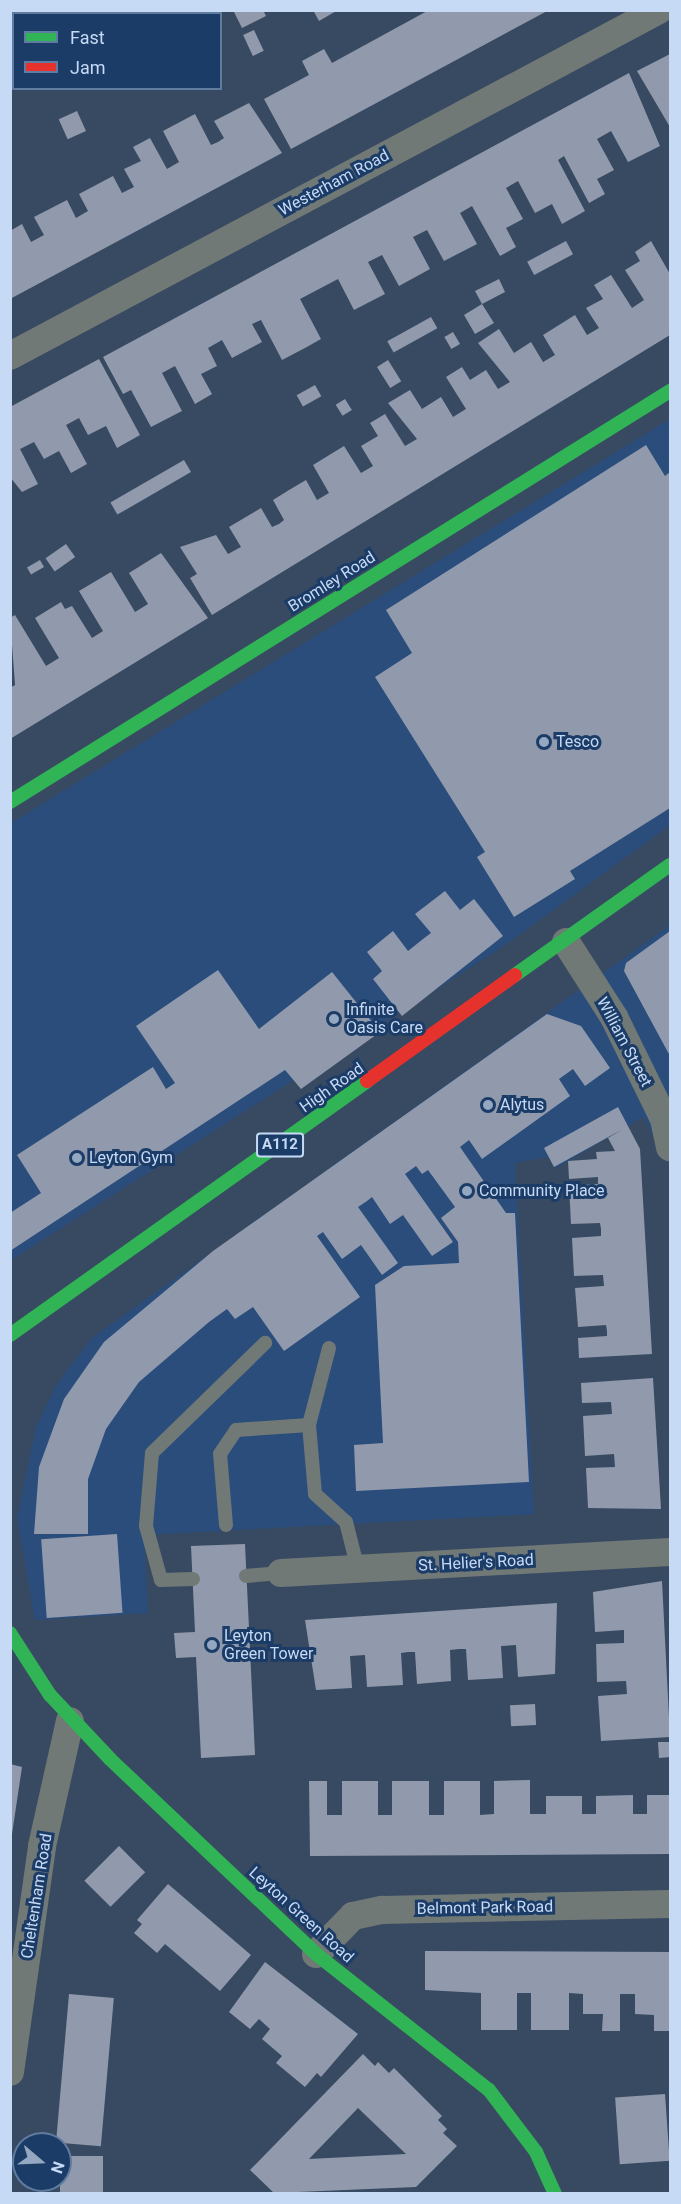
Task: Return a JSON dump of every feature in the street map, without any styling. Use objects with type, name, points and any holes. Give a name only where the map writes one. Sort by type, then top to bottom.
[{"type":"main road","name":"Bromley Road","points":[[10,802],[670,391]]},
{"type":"main road","name":"High Road","points":[[10,1335],[566,942],[670,865]]},
{"type":"main road","name":"Leyton Green Road","points":[[10,1633],[24,1657],[70,1720],[316,1954],[489,2090],[536,2152],[555,2193]]},
{"type":"main road","points":[[10,1662],[24,1657]]},
{"type":"street","name":"Westerham Road","points":[[10,356],[659,10]]},
{"type":"street","name":"William Street","points":[[566,942],[614,1017],[664,1119],[670,1147]]},
{"type":"street","name":"St. Helier's Road","points":[[281,1574],[670,1552]]},
{"type":"street","name":"Cheltenham Road","points":[[10,2072],[42,1846],[70,1720]]},
{"type":"street","name":"Belmont Park Road","points":[[316,1954],[353,1916],[382,1910],[670,1904]]},
{"type":"lane","points":[[193,1579],[161,1580],[146,1526],[152,1453],[265,1343]]},
{"type":"lane","points":[[329,1348],[309,1425],[315,1494],[346,1522],[358,1569]]},
{"type":"lane","points":[[226,1525],[220,1454],[236,1430],[309,1425]]},
{"type":"lane","points":[[246,1575],[281,1574]]},
{"type":"shaded area","points":[[670,419],[670,825],[501,948],[11,1260],[11,823]]},
{"type":"shaded area","points":[[670,925],[670,1149],[663,1153],[643,1117],[556,1168],[547,1157],[515,1163],[534,1514],[144,1535],[148,1613],[35,1620],[17,1518],[36,1427],[57,1384],[92,1338]]},
{"type":"building","points":[[10,10],[67,10],[68,12],[12,12],[10,33]]},
{"type":"building","points":[[209,10],[210,12],[194,12]]},
{"type":"building","points":[[233,10],[263,10],[266,16],[242,28]]},
{"type":"building","points":[[313,10],[338,10],[319,21]]},
{"type":"building","points":[[429,10],[549,10],[291,149],[264,99],[309,75],[302,61],[324,49],[332,63]]},
{"type":"building","points":[[254,30],[264,51],[253,56],[243,35]]},
{"type":"building","points":[[670,54],[670,127],[637,71]]},
{"type":"building","points":[[629,73],[660,146],[628,162],[611,131],[597,139],[614,170],[597,179],[605,194],[589,203],[564,156],[558,160],[585,211],[562,224],[552,204],[535,213],[518,181],[506,188],[523,219],[506,228],[516,247],[500,256],[472,206],[460,213],[477,244],[444,261],[427,230],[413,237],[430,269],[399,286],[382,255],[368,262],[385,294],[354,310],[338,279],[300,299],[321,339],[305,348],[282,360],[261,320],[252,324],[262,342],[232,358],[222,340],[208,348],[217,366],[201,374],[212,394],[195,404],[175,366],[162,373],[182,411],[151,427],[131,390],[123,394],[103,357]]},
{"type":"building","points":[[249,103],[282,153],[10,299],[10,231],[22,224],[31,242],[44,235],[34,217],[67,200],[76,218],[88,211],[79,194],[113,176],[122,193],[134,187],[124,169],[141,161],[133,147],[150,138],[167,169],[179,162],[163,131],[195,114],[211,145],[224,138],[214,121]]},
{"type":"building","points":[[77,111],[86,131],[68,139],[59,119]]},
{"type":"building","points":[[566,241],[573,254],[534,275],[527,262]]},
{"type":"building","points":[[651,241],[670,274],[670,335],[212,615],[190,578],[197,574],[180,547],[216,535],[228,554],[241,547],[229,527],[261,508],[272,527],[279,524],[284,520],[273,500],[306,480],[317,500],[329,493],[313,465],[344,446],[361,473],[373,466],[361,446],[378,436],[370,423],[385,414],[405,446],[417,439],[388,403],[410,390],[422,409],[441,397],[453,417],[466,409],[446,377],[462,367],[470,380],[486,370],[498,389],[510,382],[478,343],[499,329],[514,353],[531,342],[543,362],[555,355],[543,335],[575,315],[587,335],[599,328],[586,308],[603,299],[594,285],[611,275],[632,308],[644,300],[625,270],[640,261],[635,252]]},
{"type":"building","points":[[499,279],[505,292],[482,304],[475,291]]},
{"type":"building","points":[[482,304],[494,323],[475,334],[464,315]]},
{"type":"building","points":[[431,317],[437,328],[394,353],[387,341]]},
{"type":"building","points":[[453,332],[460,344],[451,349],[444,337]]},
{"type":"building","points":[[99,359],[140,435],[117,448],[106,426],[88,435],[79,418],[66,425],[87,464],[71,473],[59,451],[44,459],[34,442],[20,449],[38,484],[22,492],[10,477],[10,407]]},
{"type":"building","points":[[388,360],[401,381],[390,388],[377,367]]},
{"type":"building","points":[[315,385],[321,396],[303,407],[297,395]]},
{"type":"building","points":[[345,399],[352,410],[343,416],[336,405]]},
{"type":"building","name":"Tesco","points":[[646,445],[665,476],[670,472],[670,808],[570,871],[575,879],[514,917],[477,857],[485,852],[375,677],[412,653],[386,610]]},
{"type":"building","points":[[184,460],[191,472],[117,515],[110,502]]},
{"type":"building","points":[[66,544],[75,557],[55,571],[46,558]]},
{"type":"building","points":[[161,553],[208,618],[10,739],[10,688],[15,685],[10,618],[15,615],[46,666],[59,658],[35,618],[61,602],[65,609],[72,606],[92,638],[103,631],[79,591],[111,572],[135,612],[148,604],[129,573]]},
{"type":"building","points":[[40,560],[44,567],[31,574],[27,568]]},
{"type":"building","points":[[445,891],[460,910],[474,899],[503,936],[402,1016],[373,979],[382,971],[367,952],[393,931],[408,951],[431,933],[415,914]]},
{"type":"building","points":[[670,931],[670,1056],[624,971],[626,963]]},
{"type":"building","points":[[218,970],[259,1029],[332,972],[380,1032],[301,1089],[285,1070],[10,1251],[10,1213],[41,1193],[17,1155],[153,1067],[166,1089],[175,1083],[136,1026]]},
{"type":"building","points":[[547,1014],[581,1026],[610,1068],[585,1086],[573,1069],[559,1079],[570,1096],[482,1159],[469,1140],[460,1147],[506,1213],[515,1213],[529,1482],[356,1491],[354,1445],[383,1443],[375,1285],[404,1266],[459,1263],[458,1242],[441,1218],[455,1207],[428,1170],[422,1174],[416,1166],[405,1174],[453,1242],[432,1256],[403,1215],[390,1224],[372,1197],[358,1207],[398,1263],[382,1275],[361,1245],[342,1259],[323,1232],[317,1236],[360,1297],[284,1351],[253,1307],[235,1319],[227,1309],[209,1322],[139,1382],[106,1429],[88,1479],[88,1534],[34,1534],[39,1467],[64,1399],[104,1342],[213,1251]]},
{"type":"building","points":[[618,1107],[640,1149],[652,1354],[579,1358],[578,1338],[607,1336],[607,1331],[606,1325],[578,1327],[575,1288],[604,1286],[603,1275],[574,1276],[572,1238],[601,1236],[601,1229],[600,1223],[571,1224],[569,1186],[598,1184],[598,1177],[569,1179],[568,1161],[597,1159],[596,1152],[615,1151],[608,1138],[623,1129],[554,1167],[544,1148]]},
{"type":"building","points":[[653,1378],[661,1509],[588,1508],[586,1468],[615,1467],[614,1454],[585,1456],[583,1416],[612,1414],[611,1402],[582,1403],[581,1383]]},
{"type":"building","points":[[117,1534],[123,1613],[47,1618],[41,1539]]},
{"type":"building","name":"Leyton Green Tower","points":[[245,1544],[255,1755],[201,1758],[196,1657],[176,1658],[174,1633],[195,1632],[191,1546]]},
{"type":"building","points":[[662,1581],[670,1737],[601,1741],[598,1696],[627,1694],[626,1681],[597,1682],[596,1644],[624,1643],[624,1630],[595,1632],[593,1592]]},
{"type":"building","points":[[557,1603],[555,1674],[518,1677],[516,1645],[501,1646],[503,1678],[468,1680],[466,1649],[459,1649],[450,1650],[451,1681],[417,1684],[415,1652],[408,1652],[401,1653],[403,1685],[367,1687],[365,1655],[350,1656],[352,1688],[316,1690],[305,1620]]},
{"type":"building","points":[[535,1704],[536,1725],[511,1726],[510,1705]]},
{"type":"building","points":[[658,1742],[670,1742],[670,1757],[659,1758]]},
{"type":"building","points":[[10,1764],[22,1767],[12,1834],[10,1834]]},
{"type":"building","points":[[530,1780],[530,1814],[546,1814],[546,1796],[582,1796],[582,1814],[596,1814],[596,1796],[633,1795],[633,1814],[647,1814],[647,1795],[670,1795],[670,1854],[310,1856],[309,1781],[327,1781],[327,1815],[342,1815],[342,1781],[378,1781],[378,1815],[392,1815],[392,1781],[429,1781],[429,1815],[444,1815],[444,1781],[480,1781],[480,1815],[494,1814],[494,1781]]},
{"type":"building","points":[[119,1846],[145,1872],[111,1907],[84,1881]]},
{"type":"building","points":[[168,1884],[251,1955],[220,1991],[165,1944],[157,1953],[134,1933],[142,1924],[137,1920]]},
{"type":"building","points":[[425,1951],[670,1952],[670,2031],[654,2031],[654,2015],[635,2014],[635,1994],[620,1994],[620,2031],[602,2031],[603,2014],[583,2014],[583,1994],[569,1993],[569,2030],[531,2030],[531,1993],[517,1993],[517,2030],[481,2030],[481,1993],[425,1990]]},
{"type":"building","points":[[265,1962],[358,2034],[321,2077],[317,2073],[305,2087],[276,2063],[282,2056],[262,2039],[270,2029],[259,2019],[250,2029],[229,2012]]},
{"type":"building","points":[[69,1994],[114,1998],[101,2146],[72,2144],[72,2132],[57,2132]]},
{"type":"building","points":[[363,2054],[375,2066],[378,2062],[389,2073],[394,2068],[442,2116],[438,2120],[447,2129],[443,2133],[457,2146],[416,2187],[274,2193],[250,2170]],"holes":[[[358,2108],[406,2154],[309,2159]]]},
{"type":"building","points":[[665,2094],[670,2161],[620,2164],[615,2097]]},
{"type":"building","points":[[72,2156],[103,2156],[103,2193],[60,2193],[72,2192]]},
{"type":"traffic: fast","points":[[10,802],[670,391]]},
{"type":"traffic: fast","points":[[515,975],[670,865]]},
{"type":"traffic: fast","points":[[10,1335],[367,1081]]},
{"type":"traffic: fast","points":[[10,1633],[50,1695],[110,1759],[316,1954],[489,2090],[536,2152],[555,2194]]},
{"type":"traffic: jam","points":[[367,1081],[515,975]]},
{"type":"place","name":"Tesco","points":[[544,742]]},
{"type":"place","name":"Infinite Oasis Care","points":[[334,1019]]},
{"type":"place","name":"Alytus","points":[[488,1105]]},
{"type":"place","name":"Leyton Gym","points":[[77,1158]]},
{"type":"place","name":"Community Place","points":[[467,1191]]},
{"type":"place","name":"Leyton Green Tower","points":[[212,1645]]}]
